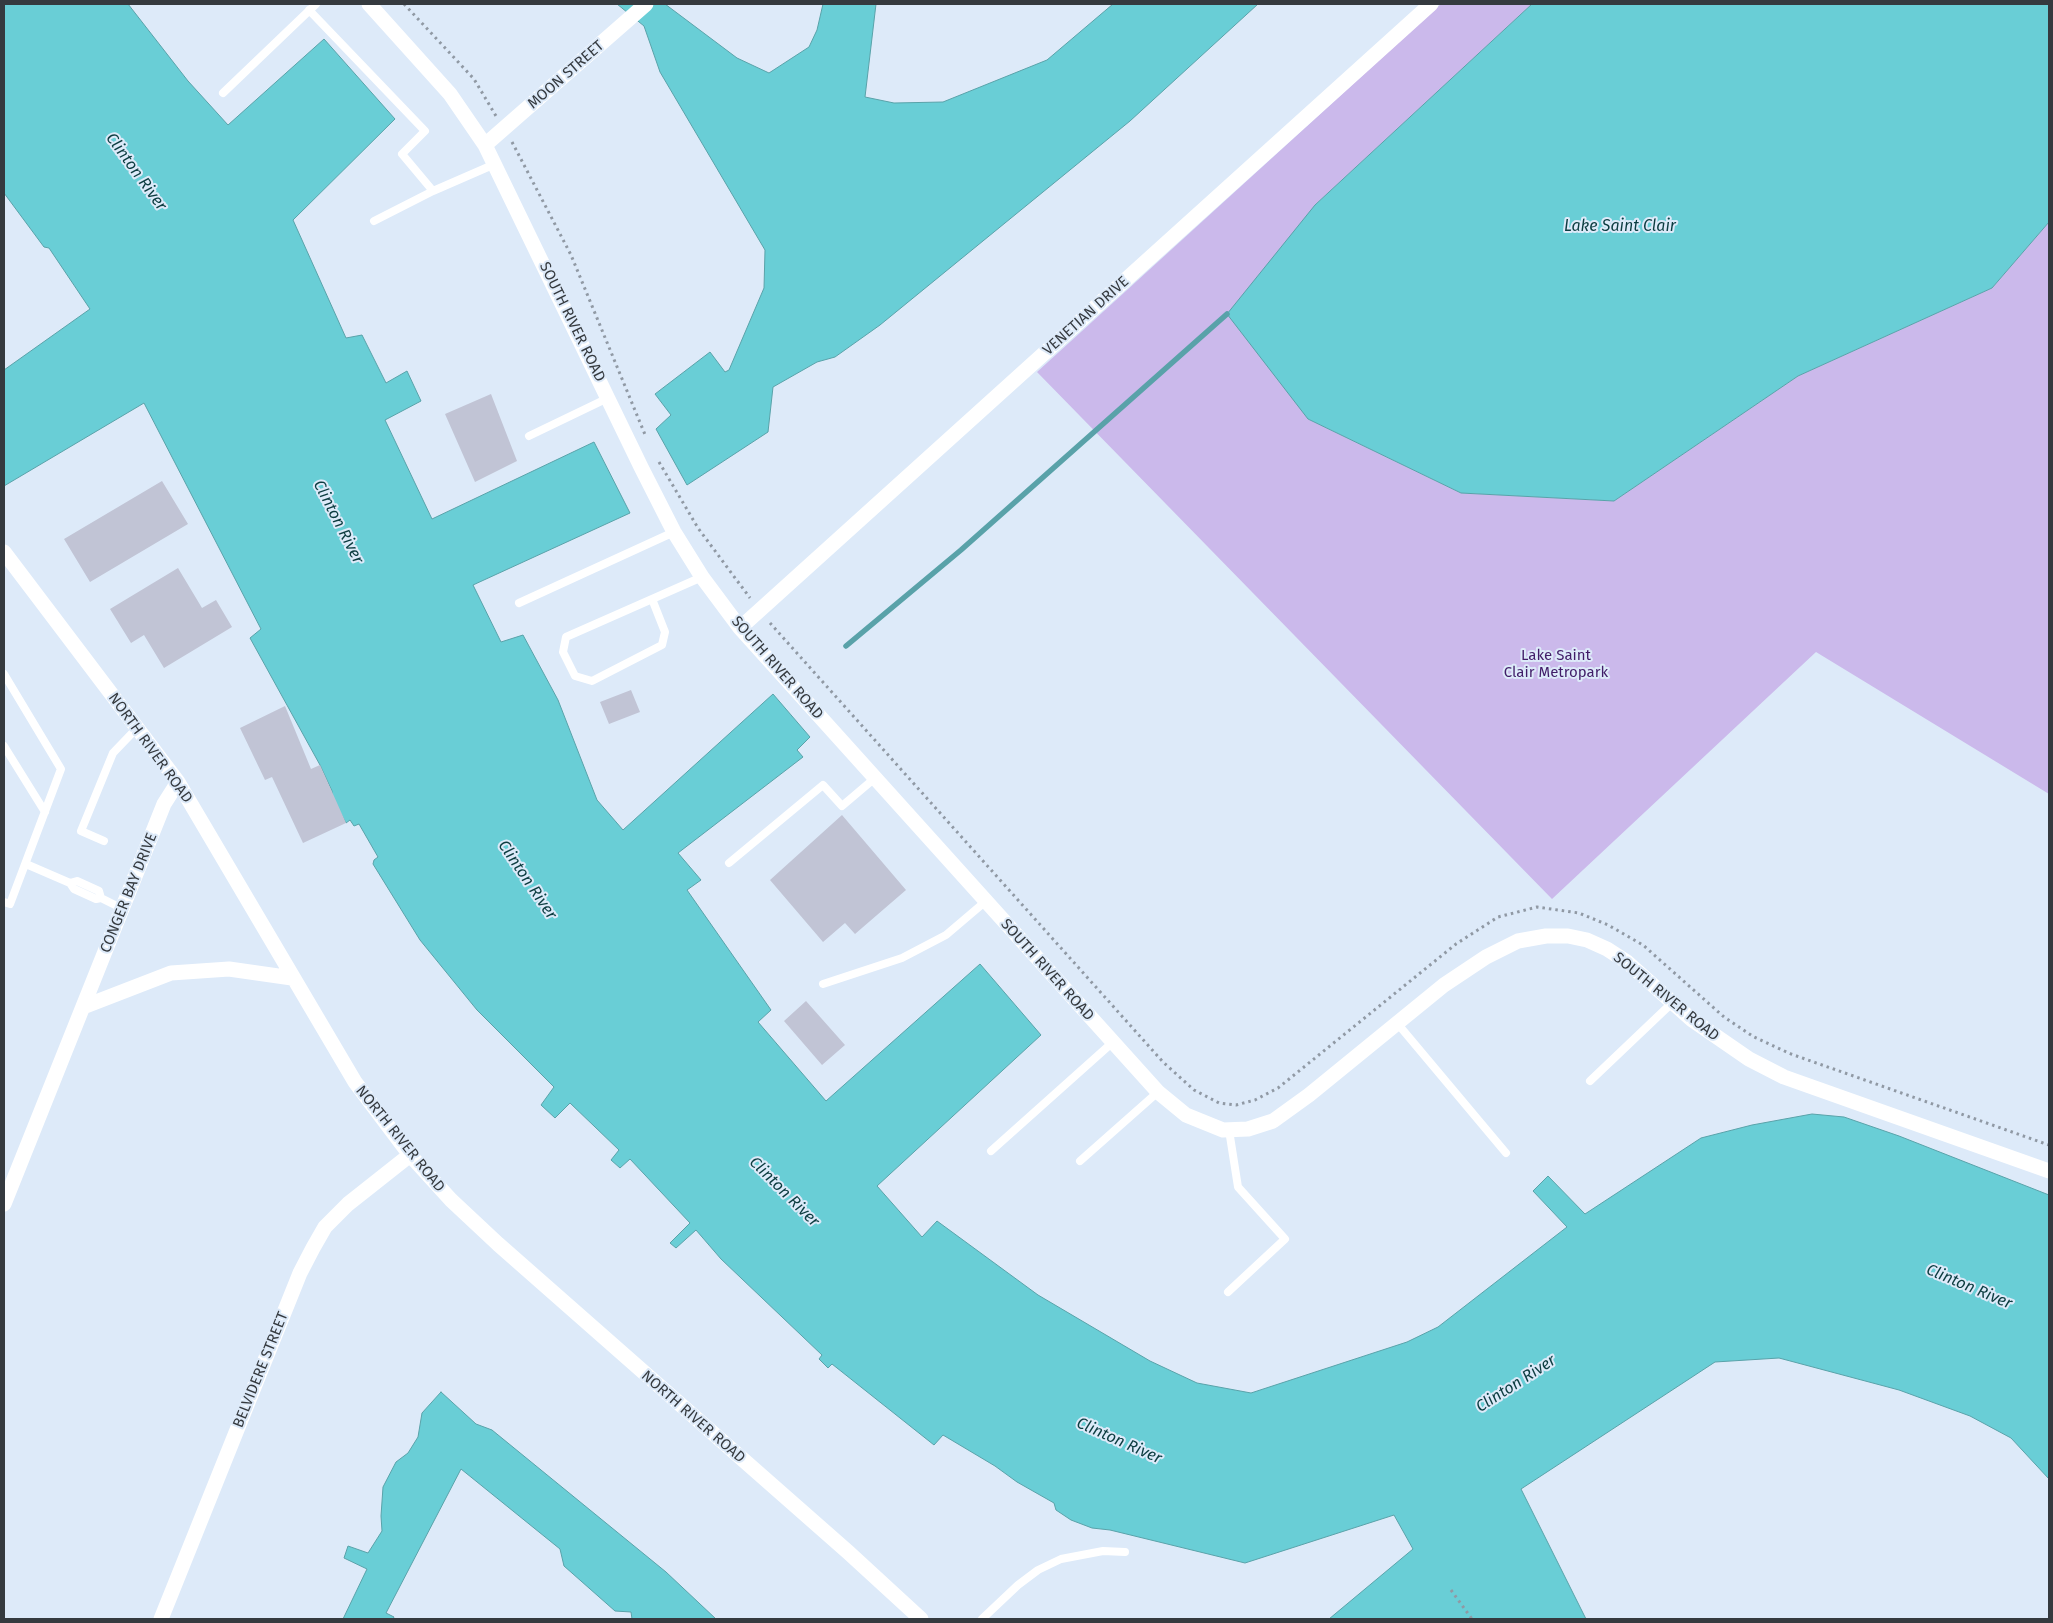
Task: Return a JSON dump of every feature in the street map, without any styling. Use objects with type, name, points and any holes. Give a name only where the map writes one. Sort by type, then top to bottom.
[{"type":"street","name":"SOUTH RIVER ROAD","points":[[369,4],[450,94],[485,145],[674,532],[702,577],[740,628],[1158,1092],[1186,1115],[1210,1126],[1229,1130],[1258,1127],[1290,1110],[1444,985],[1486,957],[1518,942],[1546,936],[1568,936],[1586,940],[1608,949],[1627,962],[1691,1020],[1749,1060],[1784,1077],[2049,1171]]},
{"type":"street","name":"MOON STREET","points":[[485,145],[646,4]]},
{"type":"street","name":"VENETIAN DRIVE","points":[[740,628],[1430,4]]},
{"type":"street","name":"NORTH RIVER ROAD","points":[[4,552],[178,782],[355,1082],[410,1155],[451,1200],[498,1244],[848,1552],[921,1619]]},
{"type":"street","name":"CONGER BAY DRIVE","points":[[4,1204],[164,804],[178,782]]},
{"type":"street","points":[[83,1007],[171,973],[229,969],[292,978]]},
{"type":"street","name":"BELVIDERE STREET","points":[[162,1619],[300,1273],[313,1248],[325,1227],[348,1204],[410,1155]]},
{"type":"lane","points":[[223,93],[316,4]]},
{"type":"lane","points":[[309,10],[425,131],[402,154],[433,191]]},
{"type":"lane","points":[[374,221],[433,191],[495,164]]},
{"type":"lane","points":[[529,436],[608,398]]},
{"type":"lane","points":[[520,603],[674,532]]},
{"type":"lane","points":[[652,599],[665,632],[662,645],[592,681],[575,676],[563,652],[566,637],[652,599],[702,577]]},
{"type":"lane","points":[[4,674],[61,769],[10,904],[4,902]]},
{"type":"lane","points":[[104,840],[82,831],[113,753],[137,728]]},
{"type":"lane","points":[[4,746],[45,812]]},
{"type":"lane","points":[[729,863],[823,785],[842,806],[875,778]]},
{"type":"lane","points":[[26,864],[70,883],[74,889],[80,892],[96,899],[101,898],[123,909]]},
{"type":"lane","points":[[823,984],[902,958],[946,935],[986,901]]},
{"type":"lane","points":[[1590,1081],[1673,1002]]},
{"type":"lane","points":[[1397,1023],[1506,1153]]},
{"type":"lane","points":[[991,1152],[1113,1042]]},
{"type":"lane","points":[[1080,1161],[1158,1092]]},
{"type":"lane","points":[[1228,1292],[1285,1239],[1238,1186],[1229,1130]]},
{"type":"lane","points":[[982,1619],[1018,1585],[1046,1566],[1083,1553],[1125,1552]]},
{"type":"path","points":[[404,4],[474,79],[504,129],[571,255],[648,442]]},
{"type":"path","points":[[657,460],[698,528],[741,588],[784,641],[1163,1062],[1194,1090],[1219,1103],[1236,1105],[1255,1100],[1278,1088],[1456,944],[1498,917],[1537,907],[1578,913],[1608,925],[1643,945],[1724,1017],[1754,1036],[1792,1054],[2049,1145]]},
{"type":"path","points":[[1451,1590],[1472,1619]]},
{"type":"green space","name":"Lake Saint Clair Metropark","points":[[1441,4],[1532,4],[1315,205],[1308,419],[1461,493],[1614,501],[1798,376],[1992,288],[2049,222],[2049,794],[1816,652],[1552,899],[1037,372]]},
{"type":"water","name":"Clinton River","points":[[4,4],[128,4],[188,81],[228,125],[324,39],[395,119],[293,220],[346,338],[362,335],[386,383],[407,371],[421,401],[385,420],[432,519],[594,442],[630,513],[473,585],[501,642],[523,635],[558,700],[597,800],[623,830],[773,694],[810,737],[797,750],[803,757],[678,853],[701,880],[687,890],[771,1010],[758,1022],[826,1101],[980,964],[1041,1035],[877,1186],[922,1237],[937,1221],[1038,1295],[1150,1361],[1197,1383],[1251,1393],[1407,1342],[1438,1327],[1567,1227],[1533,1191],[1548,1176],[1585,1214],[1701,1138],[1752,1125],[1812,1114],[1844,1117],[1899,1136],[2049,1195],[2049,1479],[2011,1438],[1970,1416],[1899,1390],[1779,1358],[1715,1362],[1521,1489],[1586,1619],[1329,1619],[1413,1549],[1394,1515],[1245,1563],[1110,1530],[1092,1528],[1071,1520],[1056,1510],[1054,1503],[943,1435],[934,1445],[832,1364],[828,1368],[819,1359],[822,1355],[721,1259],[696,1230],[676,1248],[670,1243],[690,1223],[630,1159],[620,1168],[611,1160],[619,1150],[570,1103],[555,1118],[541,1105],[554,1087],[477,1010],[420,940],[373,864],[374,860],[378,857],[359,824],[354,826],[350,820],[346,823],[332,798],[332,791],[320,765],[250,638],[261,629],[144,403],[4,486],[4,370],[90,309],[49,248],[44,247],[4,193]]},
{"type":"water","points":[[617,4],[665,4],[737,58],[769,73],[809,47],[817,30],[823,4],[876,4],[865,97],[894,103],[943,102],[1047,60],[1113,4],[1258,4],[1130,121],[880,325],[835,357],[817,362],[773,387],[768,432],[687,485],[656,429],[671,415],[655,394],[710,352],[725,372],[729,370],[764,288],[765,250],[660,72],[644,26]]},
{"type":"water","name":"Lake Saint Clair","points":[[1532,4],[2049,4],[2049,222],[1992,288],[1798,376],[1614,501],[1461,493],[1308,419],[1227,314],[1315,205]]},
{"type":"water","points":[[441,1392],[476,1424],[492,1430],[666,1572],[716,1619],[632,1619],[631,1612],[615,1611],[564,1566],[560,1549],[461,1469],[386,1613],[394,1617],[393,1619],[343,1619],[367,1569],[344,1558],[348,1546],[368,1553],[382,1531],[383,1487],[396,1462],[408,1453],[418,1437],[422,1413]]},
{"type":"building","points":[[491,394],[517,461],[475,482],[445,414]]},
{"type":"building","points":[[162,481],[188,524],[90,582],[64,539]]},
{"type":"building","points":[[178,568],[202,608],[216,600],[232,627],[164,668],[144,635],[131,643],[110,609]]},
{"type":"building","points":[[631,690],[640,712],[609,724],[600,702]]},
{"type":"building","points":[[285,706],[311,769],[320,765],[346,823],[303,843],[272,777],[265,780],[240,728]]},
{"type":"building","points":[[842,815],[906,890],[855,934],[845,923],[823,942],[770,880]]},
{"type":"building","points":[[806,1001],[845,1045],[822,1065],[784,1021]]},
{"type":"waterway","points":[[846,646],[961,550],[1227,314]]}]
